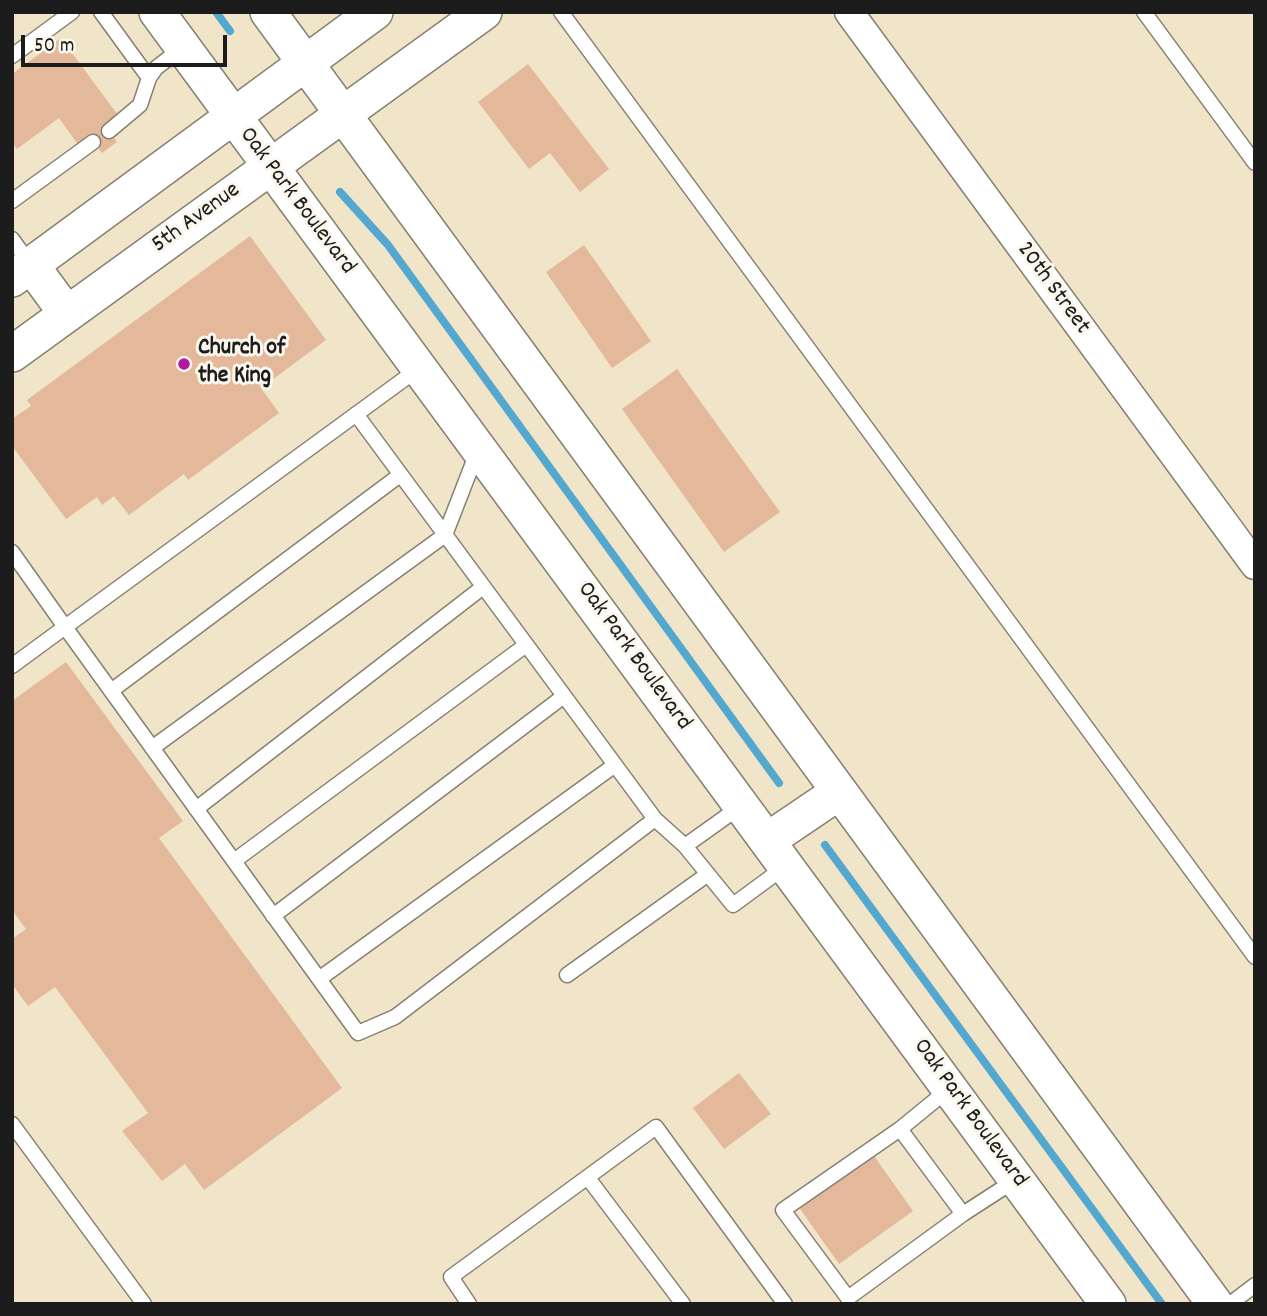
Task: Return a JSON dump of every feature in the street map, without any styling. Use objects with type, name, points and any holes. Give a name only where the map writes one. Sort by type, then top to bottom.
[{"type":"street","name":"Oak Park Boulevard","points":[[157,12],[1108,1304]]},
{"type":"street","points":[[268,12],[1215,1304]]},
{"type":"street","name":"5th Avenue","points":[[12,354],[484,12]]},
{"type":"street","name":"20th Street","points":[[849,12],[1255,565]]},
{"type":"street","points":[[67,314],[19,261],[232,116],[305,62],[358,17]]},
{"type":"street","points":[[778,853],[839,792]]},
{"type":"lane","points":[[12,56],[72,12]]},
{"type":"lane","points":[[101,12],[149,78]]},
{"type":"lane","points":[[561,12],[1255,957]]},
{"type":"lane","points":[[1144,12],[1255,163]]},
{"type":"lane","points":[[109,131],[140,105],[149,78],[156,68],[183,48]]},
{"type":"lane","points":[[12,201],[93,142]]},
{"type":"lane","points":[[12,666],[419,368]]},
{"type":"lane","points":[[356,414],[655,819],[685,846],[733,905],[778,853]]},
{"type":"lane","points":[[152,748],[445,535],[478,448]]},
{"type":"lane","points":[[111,691],[400,475]]},
{"type":"lane","points":[[12,552],[358,1034],[395,1017],[655,819]]},
{"type":"lane","points":[[196,808],[483,587]]},
{"type":"lane","points":[[234,861],[526,645]]},
{"type":"lane","points":[[273,916],[564,696]]},
{"type":"lane","points":[[319,979],[615,765]]},
{"type":"lane","points":[[685,846],[742,805]]},
{"type":"lane","points":[[567,975],[708,874]]},
{"type":"lane","points":[[950,1088],[900,1129],[783,1210],[848,1298],[963,1214],[1017,1179]]},
{"type":"lane","points":[[12,1124],[144,1304]]},
{"type":"lane","points":[[469,1304],[451,1278],[656,1128],[785,1304]]},
{"type":"lane","points":[[900,1129],[963,1214]]},
{"type":"lane","points":[[588,1178],[683,1304]]},
{"type":"lane","points":[[1230,1304],[1255,1285]]},
{"type":"building","points":[[61,38],[120,118],[107,128],[117,142],[102,153],[90,138],[79,146],[59,118],[17,149],[12,143],[12,74]]},
{"type":"building","points":[[528,64],[609,169],[580,192],[550,153],[529,169],[478,102]]},
{"type":"building","name":"Church of the King","points":[[250,236],[326,340],[261,388],[279,413],[188,480],[184,474],[129,515],[114,496],[102,505],[97,497],[66,519],[12,446],[12,419],[31,406],[27,400]]},
{"type":"building","points":[[584,245],[651,341],[612,368],[546,272]]},
{"type":"building","points":[[677,369],[780,512],[724,552],[622,409]]},
{"type":"building","points":[[66,662],[183,821],[159,838],[342,1088],[204,1190],[185,1164],[162,1181],[122,1131],[148,1113],[55,987],[28,1006],[12,984],[12,939],[26,929],[12,910],[12,701]]},
{"type":"building","points":[[739,1073],[771,1114],[724,1149],[693,1108]]},
{"type":"building","points":[[872,1153],[913,1211],[839,1264],[798,1206]]},
{"type":"waterway","points":[[216,12],[230,31]]},
{"type":"waterway","points":[[340,192],[388,245],[779,783]]},
{"type":"waterway","points":[[825,845],[1162,1304]]},
{"type":"place","name":"Church of the King","points":[[184,364]]}]
